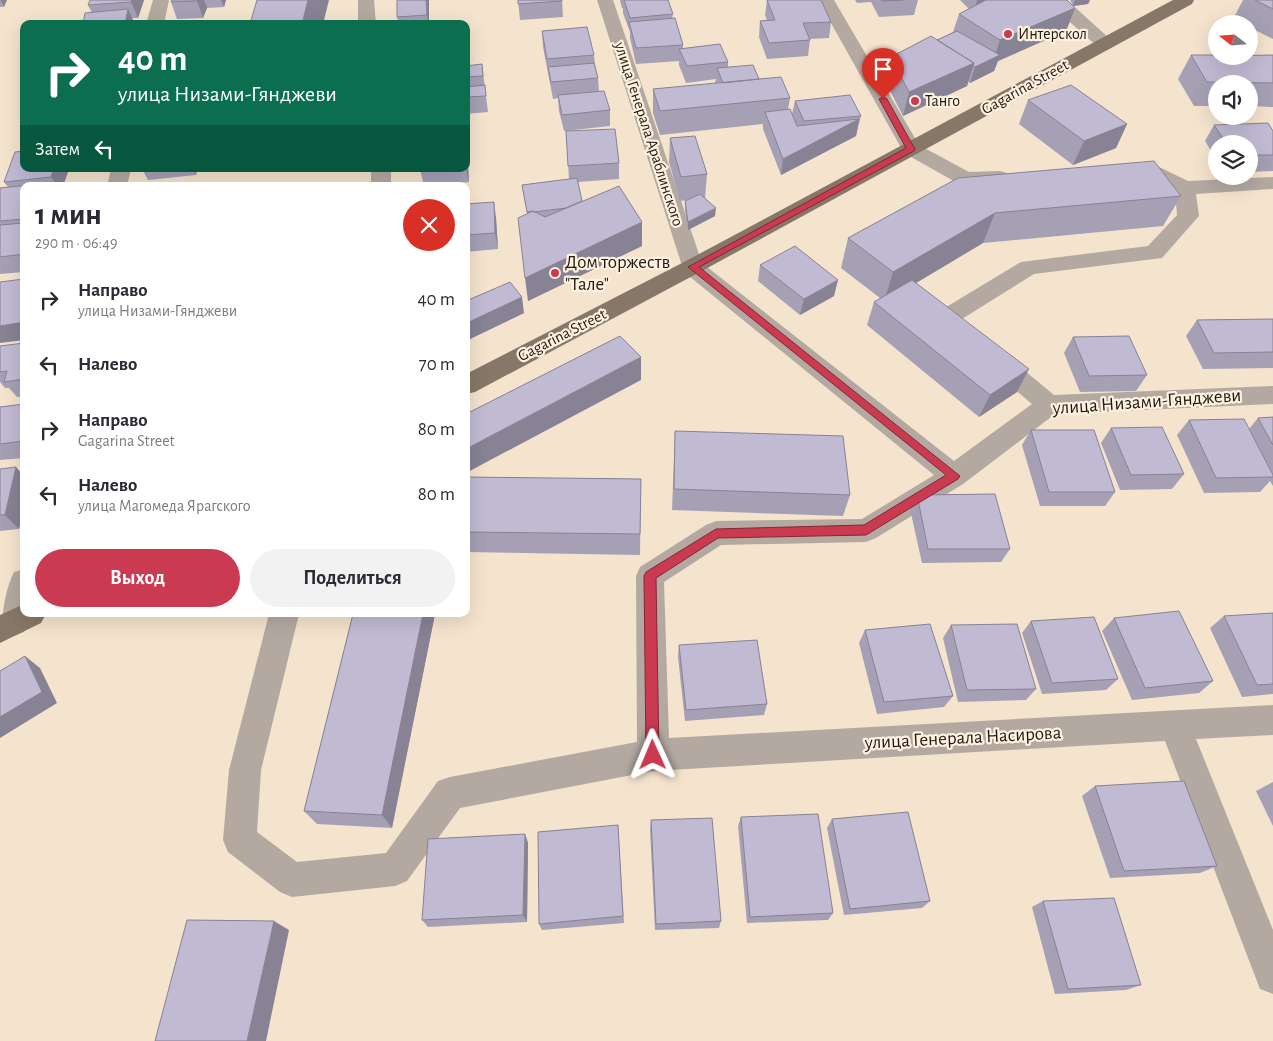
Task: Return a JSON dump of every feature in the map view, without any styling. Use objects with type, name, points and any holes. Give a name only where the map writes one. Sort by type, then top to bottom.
[{"type":"main road","name":"Gagarina Street","points":[[470,383],[692,267],[1186,0]]},
{"type":"street","points":[[156,20],[161,0]]},
{"type":"street","points":[[366,0],[367,20]]},
{"type":"street","name":"улица Генерала Араблинского","points":[[605,0],[692,267]]},
{"type":"street","points":[[826,0],[911,149],[966,179],[1024,176]]},
{"type":"street","points":[[1058,0],[1104,43]]},
{"type":"street","points":[[1110,171],[1148,169],[1185,188],[1273,183]]},
{"type":"street","points":[[1049,405],[946,318],[1029,267],[1154,253],[1188,216],[1185,188]]},
{"type":"street","points":[[692,267],[954,476]]},
{"type":"street","name":"улица Низами-Гянджеви","points":[[653,755],[650,576],[716,533],[866,530],[954,476],[1049,405],[1273,395]]},
{"type":"street","points":[[15,622],[20,599]]},
{"type":"street","name":"улица Генерала Насирова","points":[[283,617],[245,770],[240,840],[292,880],[395,869],[450,793],[653,755],[1273,720]]},
{"type":"street","points":[[1174,726],[1273,976]]},
{"type":"building","points":[[90,0],[132,0],[131,2],[88,5]]},
{"type":"building","points":[[172,0],[198,0],[171,2]]},
{"type":"building","points":[[257,0],[308,0],[303,20],[251,20]]},
{"type":"building","points":[[397,0],[426,0],[427,15],[397,17]]},
{"type":"building","points":[[518,0],[562,0],[562,1],[518,4]]},
{"type":"building","points":[[624,0],[668,0],[673,14],[630,18]]},
{"type":"building","points":[[767,0],[821,0],[831,22],[803,23],[810,40],[769,43],[760,21],[775,20]]},
{"type":"building","points":[[986,0],[1067,0],[1075,8],[1000,40],[959,14]]},
{"type":"building","points":[[1255,0],[1273,0],[1273,9]]},
{"type":"building","points":[[128,9],[126,20],[84,20],[85,13]]},
{"type":"building","points":[[675,18],[683,45],[636,48],[629,22]]},
{"type":"building","points":[[587,27],[594,55],[547,59],[542,31]]},
{"type":"building","points":[[957,31],[1000,55],[975,67],[973,66],[974,63],[937,40]]},
{"type":"building","points":[[931,36],[974,63],[909,92],[891,57]]},
{"type":"building","points":[[720,44],[728,62],[687,66],[679,49]]},
{"type":"building","points":[[1191,55],[1208,55],[1208,65],[1258,65],[1258,55],[1273,55],[1273,83],[1258,83],[1258,75],[1208,75],[1207,82]]},
{"type":"building","points":[[594,63],[598,78],[551,82],[548,67]]},
{"type":"building","points":[[482,64],[483,76],[470,77],[470,66]]},
{"type":"building","points":[[753,65],[759,79],[723,83],[717,68]]},
{"type":"building","points":[[781,77],[790,98],[660,111],[653,89]]},
{"type":"building","points":[[485,85],[486,96],[470,97],[470,87]]},
{"type":"building","points":[[1071,85],[1127,124],[1084,141],[1028,100]]},
{"type":"building","points":[[604,91],[610,110],[562,115],[558,95]]},
{"type":"building","points":[[850,95],[861,116],[804,121],[795,101]]},
{"type":"building","points":[[790,109],[797,126],[859,119],[783,159],[765,112]]},
{"type":"building","points":[[1258,123],[1268,123],[1273,131],[1273,155],[1258,155],[1258,135],[1221,135],[1214,125],[1258,125]]},
{"type":"building","points":[[615,129],[619,163],[568,166],[566,131]]},
{"type":"building","points":[[695,136],[707,174],[681,177],[670,138]]},
{"type":"building","points":[[20,151],[20,172],[53,172],[51,177],[4,182],[15,152]]},
{"type":"building","points":[[1154,161],[1181,196],[995,213],[893,272],[848,238],[958,178]]},
{"type":"building","points":[[577,178],[582,201],[566,208],[527,212],[522,185]]},
{"type":"building","points":[[20,186],[20,219],[0,221],[0,188]]},
{"type":"building","points":[[619,186],[642,222],[525,278],[518,218],[533,211],[545,217]]},
{"type":"building","points":[[700,194],[716,208],[688,222],[685,201]]},
{"type":"building","points":[[494,202],[495,233],[470,235],[470,204]]},
{"type":"building","points":[[20,223],[20,254],[0,257],[0,225]]},
{"type":"building","points":[[795,246],[838,280],[804,299],[760,265]]},
{"type":"building","points":[[20,280],[20,323],[0,326],[0,282]]},
{"type":"building","points":[[912,280],[1029,369],[990,395],[874,302]]},
{"type":"building","points":[[510,282],[522,297],[470,322],[470,299]]},
{"type":"building","points":[[1273,319],[1273,352],[1214,353],[1197,320]]},
{"type":"building","points":[[620,336],[641,357],[470,447],[470,412]]},
{"type":"building","points":[[1129,336],[1147,375],[1089,376],[1073,337]]},
{"type":"building","points":[[20,344],[20,380],[4,382],[7,371],[0,372],[0,346]]},
{"type":"building","points":[[20,404],[20,442],[0,444],[0,407]]},
{"type":"building","points":[[1273,417],[1273,445],[1258,418]]},
{"type":"building","points":[[1244,419],[1273,477],[1216,478],[1189,420]]},
{"type":"building","points":[[1162,427],[1184,474],[1131,475],[1111,428]]},
{"type":"building","points":[[1031,430],[1094,430],[1115,492],[1049,492]]},
{"type":"building","points":[[675,431],[843,436],[850,495],[674,489]]},
{"type":"building","points":[[16,467],[5,515],[0,515],[0,469]]},
{"type":"building","points":[[470,477],[641,479],[640,534],[470,532]]},
{"type":"building","points":[[995,494],[1010,549],[928,549],[917,495]]},
{"type":"building","points":[[1179,611],[1213,681],[1145,688],[1114,618]]},
{"type":"building","points":[[1273,613],[1273,684],[1257,685],[1224,616]]},
{"type":"building","points":[[352,617],[422,617],[382,815],[304,811]]},
{"type":"building","points":[[1094,617],[1118,679],[1052,683],[1031,621]]},
{"type":"building","points":[[930,624],[953,696],[884,702],[865,630]]},
{"type":"building","points":[[1017,624],[1036,689],[967,690],[951,625]]},
{"type":"building","points":[[757,640],[767,704],[686,710],[679,645]]},
{"type":"building","points":[[25,656],[42,692],[0,717],[0,671]]},
{"type":"building","points":[[1184,781],[1217,866],[1124,871],[1095,786]]},
{"type":"building","points":[[908,812],[930,901],[850,909],[832,819]]},
{"type":"building","points":[[818,814],[833,913],[750,917],[741,817]]},
{"type":"building","points":[[712,818],[721,921],[656,924],[651,820]]},
{"type":"building","points":[[618,825],[623,916],[539,924],[538,832]]},
{"type":"building","points":[[525,834],[523,915],[422,920],[428,839]]},
{"type":"building","points":[[1114,898],[1141,985],[1068,989],[1043,901]]},
{"type":"building","points":[[187,920],[274,921],[247,1041],[155,1041]]},
{"type":"place","name":"Интерскол","points":[[1008,34]]},
{"type":"place","name":"Танго","points":[[915,101]]},
{"type":"place","name":"Дом торжеств \"Тале\"","points":[[555,273]]},
{"type":"route","points":[[653,755],[650,576],[716,533],[866,530],[954,476],[692,267],[911,149],[883,99]]}]
